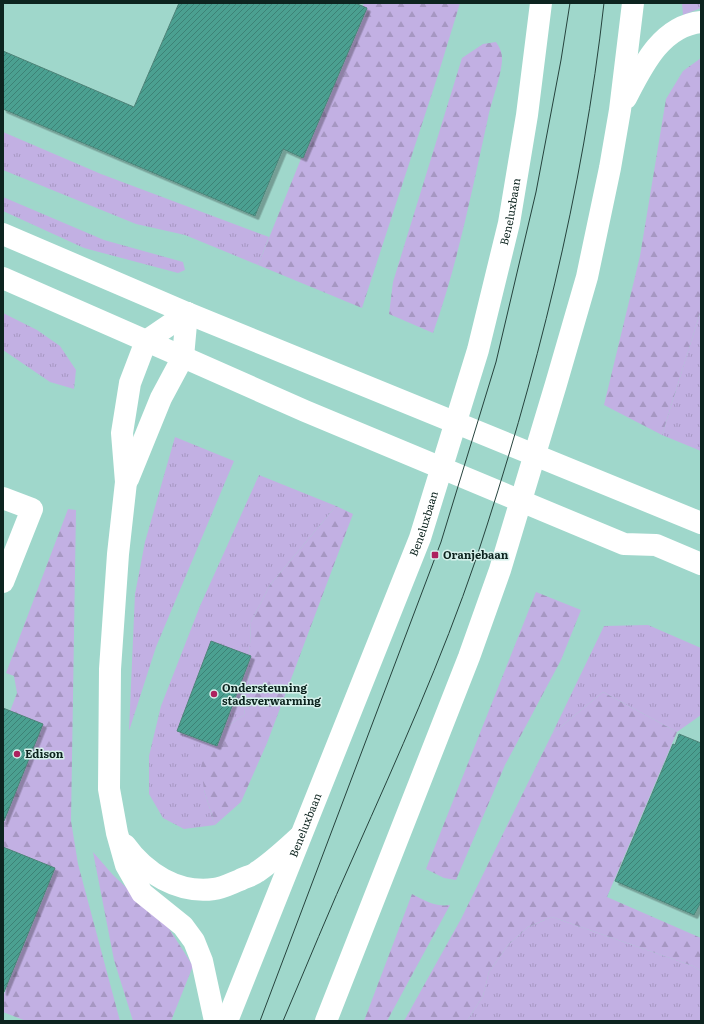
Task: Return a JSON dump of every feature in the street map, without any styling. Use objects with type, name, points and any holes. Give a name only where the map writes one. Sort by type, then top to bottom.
[{"type":"main road","name":"Beneluxbaan","points":[[227,1021],[304,832],[420,538],[478,350],[509,223],[527,115],[541,3]]},
{"type":"main road","points":[[326,1021],[469,657],[500,570],[587,277],[610,168],[620,110],[633,3]]},
{"type":"main road","points":[[620,110],[646,60],[662,41],[678,29],[701,22]]},
{"type":"main road","points":[[3,234],[188,313],[701,524]]},
{"type":"main road","points":[[3,278],[306,411],[624,544],[656,544],[701,564]]},
{"type":"main road","points":[[188,313],[146,340],[130,383],[122,433],[126,482],[118,554],[110,669],[109,789],[117,833],[126,865],[142,893],[183,926],[194,941],[202,961],[216,1021]]},
{"type":"main road","points":[[126,482],[161,398],[183,357],[188,313]]},
{"type":"main road","points":[[3,498],[32,509],[3,582]]},
{"type":"main road","points":[[117,833],[134,857],[151,873],[173,884],[196,889],[215,889],[255,873],[278,856],[304,832]]},
{"type":"green space","points":[[364,3],[460,3],[362,308],[258,265]]},
{"type":"green space","points":[[682,3],[701,3],[701,8],[683,15]]},
{"type":"green space","points":[[496,42],[502,54],[502,65],[489,111],[457,253],[433,333],[389,314],[393,282],[462,58],[483,44]]},
{"type":"green space","points":[[701,58],[701,310],[662,435],[604,405],[640,256],[666,99],[683,71]]},
{"type":"green space","points":[[3,132],[101,174],[269,237],[258,265],[185,235],[136,224],[3,170]]},
{"type":"green space","points":[[3,197],[104,240],[183,262],[185,270],[178,273],[84,248],[3,211]]},
{"type":"green space","points":[[701,310],[701,451],[662,435]]},
{"type":"green space","points":[[3,313],[37,330],[60,346],[76,370],[74,389],[50,382],[3,350]]},
{"type":"green space","points":[[175,437],[234,461],[156,647],[129,731],[135,594],[145,542]]},
{"type":"green space","points":[[259,475],[336,506],[270,585],[251,622],[248,689],[244,715],[208,739],[204,790],[215,825],[184,829],[163,818],[149,794],[149,756],[161,706],[200,606]]},
{"type":"green space","points":[[336,506],[353,514],[267,743],[241,802],[215,825],[204,790],[201,767],[208,739],[244,715],[248,689],[251,622],[270,585]]},
{"type":"green space","points":[[68,509],[76,510],[71,821],[78,864],[120,1021],[26,1021],[3,1012],[3,997],[49,870],[3,852],[7,719],[17,693],[14,676],[6,673]]},
{"type":"green space","points":[[536,592],[581,610],[561,660],[505,765],[456,880],[444,878],[426,869]]},
{"type":"green space","points":[[648,625],[701,648],[701,715],[677,732],[603,692],[552,734],[604,626]]},
{"type":"green space","points":[[603,692],[677,732],[607,897],[701,938],[701,971],[693,966],[552,917],[528,927],[508,945],[489,972],[483,996],[467,1021],[404,1021],[461,919],[552,734]]},
{"type":"green space","points":[[93,852],[113,875],[168,927],[193,966],[171,1021],[133,1021],[114,960]]},
{"type":"green space","points":[[412,894],[435,904],[450,905],[387,1021],[364,1021]]},
{"type":"green space","points":[[552,917],[693,966],[701,971],[701,1021],[467,1021],[483,996],[489,972],[508,945],[528,927]]},
{"type":"building","points":[[179,3],[355,3],[367,8],[303,158],[283,149],[255,216],[3,109],[3,51],[134,107]]},
{"type":"building","name":"Ondersteuning stadsverwarming","points":[[211,641],[251,656],[217,746],[177,731]]},
{"type":"building","name":"Edison","points":[[3,708],[43,724],[4,821],[3,821]]},
{"type":"building","points":[[679,734],[701,743],[701,902],[694,915],[615,881],[673,744],[675,745]]},
{"type":"building","points":[[3,847],[55,868],[4,992],[3,992]]},
{"type":"tram line","points":[[260,1021],[441,542],[496,362],[536,192],[561,60],[570,3]]},
{"type":"tram line","points":[[283,1021],[434,670],[463,596],[498,491],[555,284],[584,144],[604,3]]},
{"type":"place","name":"Oranjebaan","points":[[435,555]]},
{"type":"place","name":"Ondersteuning stadsverwarming","points":[[214,694]]},
{"type":"place","name":"Edison","points":[[17,754]]}]
